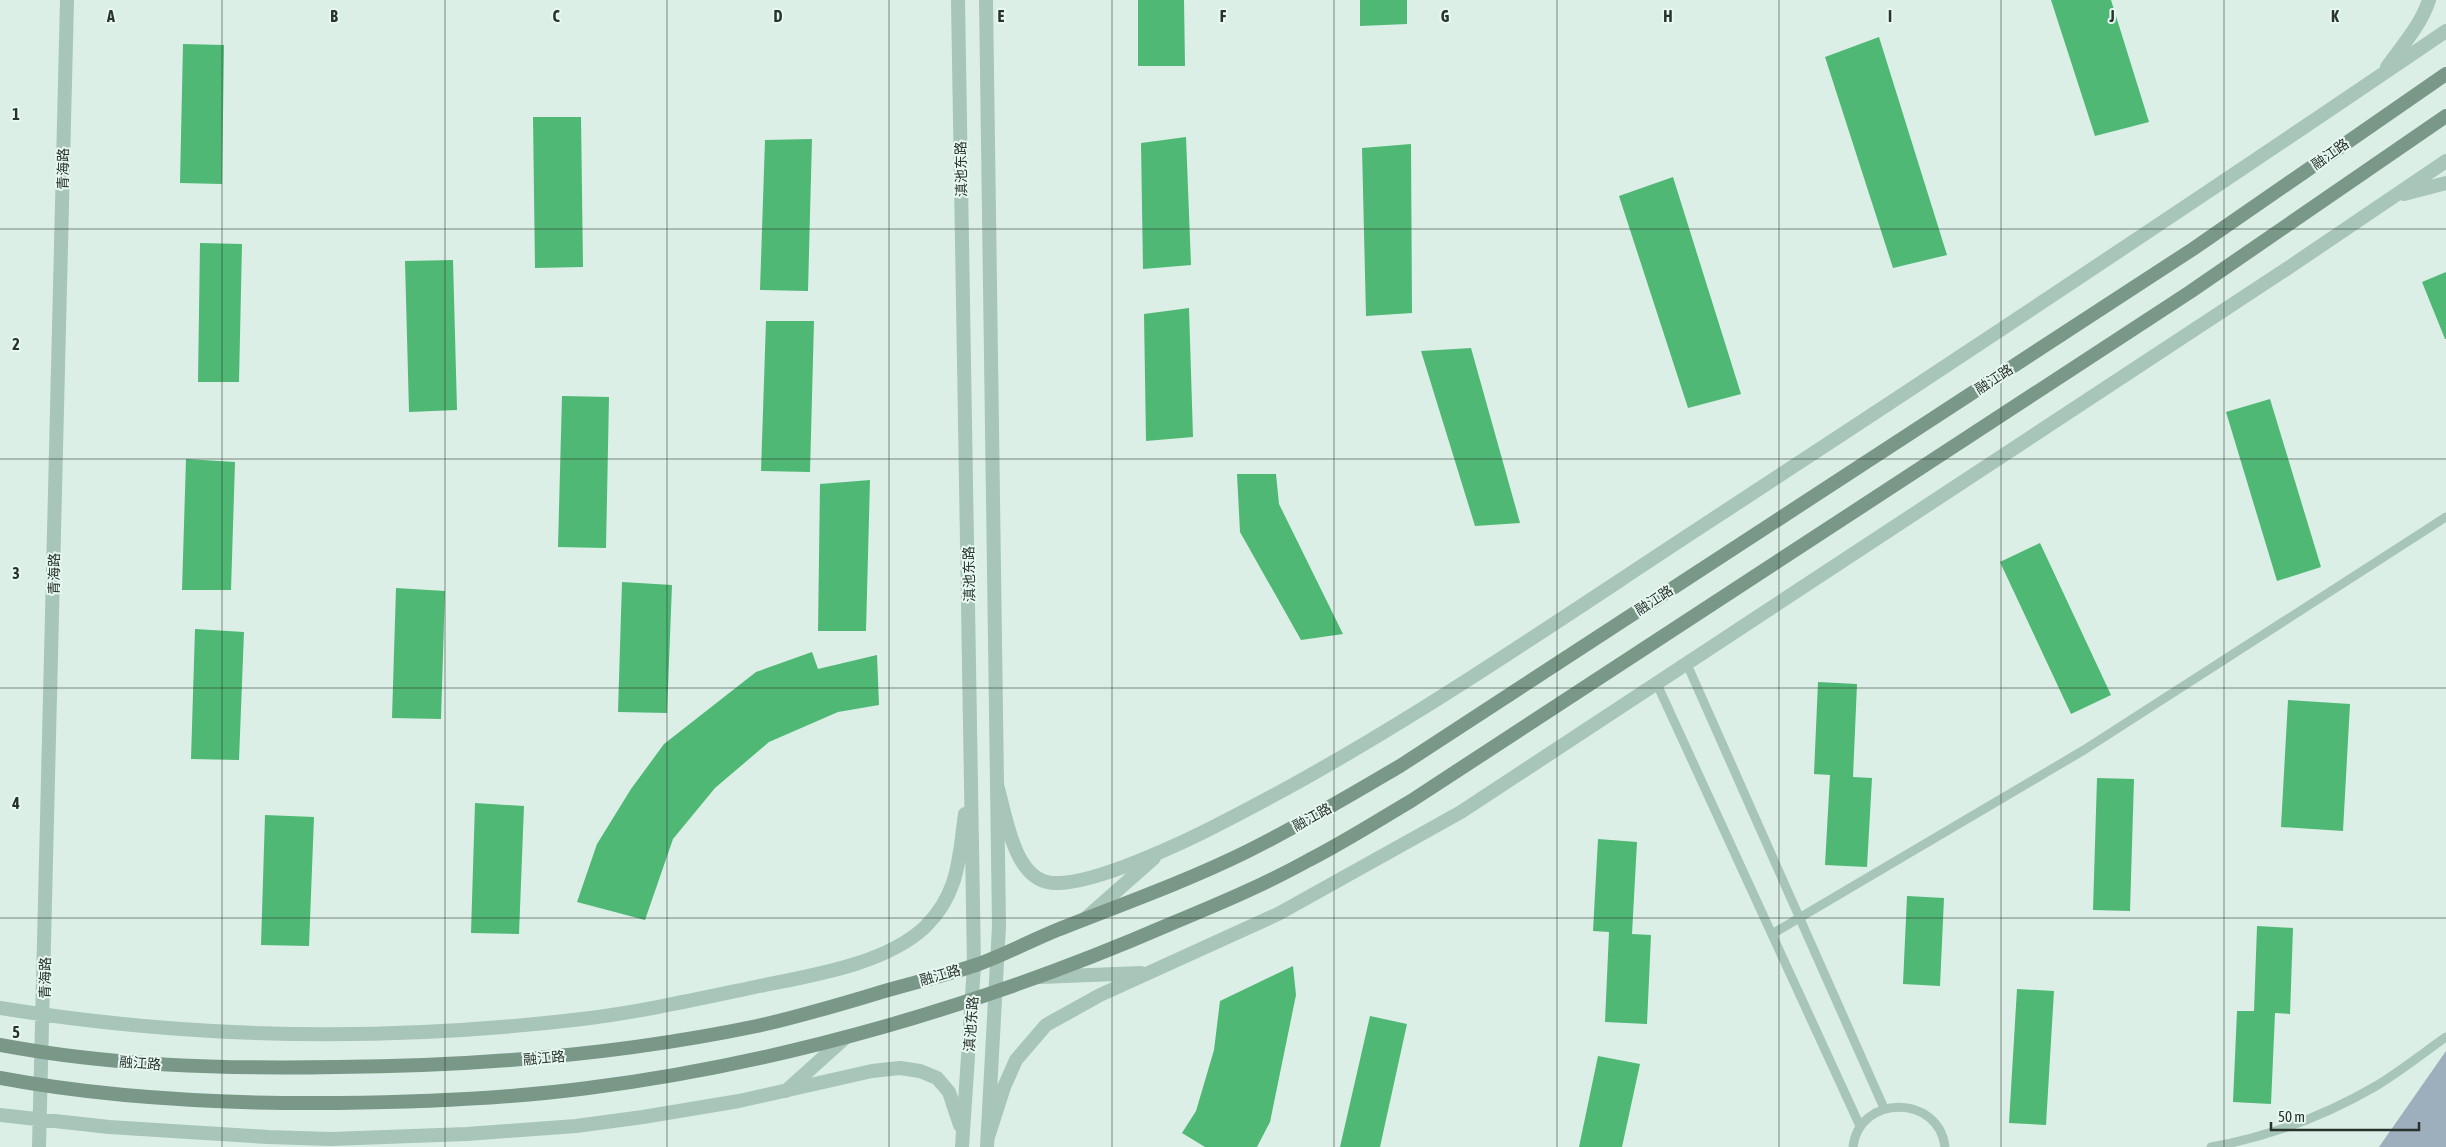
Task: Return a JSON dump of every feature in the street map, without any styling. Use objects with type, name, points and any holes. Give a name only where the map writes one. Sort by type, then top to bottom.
[{"type":"main road","name":"融江路","points":[[0,1045],[43,1053],[159,1065],[299,1068],[420,1066],[577,1055],[759,1025],[974,966],[1083,920],[1166,888],[1247,852],[1322,812],[1400,766],[2193,248],[2446,74]]},
{"type":"main road","points":[[0,1078],[39,1085],[178,1099],[264,1104],[416,1102],[497,1098],[588,1088],[677,1075],[846,1037],[997,991],[1129,942],[1249,890],[1307,862],[1411,801],[2190,292],[2446,116]]},
{"type":"street","name":"青海路","points":[[39,1147],[39,1085],[43,1053],[44,1016],[67,0]]},
{"type":"street","name":"滇池东路","points":[[958,0],[974,966],[962,1147]]},
{"type":"street","name":"滇池东路","points":[[986,0],[998,956],[988,1142]]},
{"type":"street","points":[[2381,76],[2410,36],[2426,9],[2429,0]]},
{"type":"street","points":[[997,785],[1019,859],[1032,876],[1049,883],[1069,884],[1162,851],[1230,819],[1430,703],[1972,350],[2446,31]]},
{"type":"street","points":[[988,1142],[1004,1087],[1016,1060],[1046,1024],[1092,999],[1278,914],[1461,812],[2446,161]]},
{"type":"street","points":[[2393,197],[2446,183]]},
{"type":"street","points":[[3,1010],[114,1025],[279,1034],[472,1030],[582,1019],[653,1009],[840,969],[882,954],[908,939],[924,928],[948,899],[957,875],[972,769]]},
{"type":"street","points":[[1083,920],[1162,851]]},
{"type":"street","points":[[1037,977],[1150,973]]},
{"type":"street","points":[[785,1091],[846,1037]]},
{"type":"street","points":[[0,1115],[109,1127],[268,1137],[332,1139],[457,1135],[576,1126],[730,1103],[872,1071],[900,1068],[920,1071],[937,1078],[949,1092],[963,1132]]},
{"type":"lane","points":[[1772,934],[2084,750],[2446,517]]},
{"type":"lane","points":[[1686,662],[1884,1108]]},
{"type":"lane","points":[[1656,682],[1860,1126]]},
{"type":"lane","points":[[2211,1147],[2264,1135],[2340,1105],[2378,1085],[2446,1038]]},
{"type":"lane","points":[[1853,1147],[1854,1139],[1860,1126],[1871,1115],[1884,1108],[1899,1106],[1914,1108],[1927,1115],[1937,1126],[1944,1147]]},
{"type":"shaded area","points":[[2446,1051],[2446,1147],[2379,1147]]},
{"type":"building","points":[[1138,0],[1184,0],[1185,66],[1138,66]]},
{"type":"building","points":[[1360,0],[1407,0],[1407,24],[1360,26]]},
{"type":"building","points":[[2051,0],[2111,0],[2149,122],[2095,136]]},
{"type":"building","points":[[1879,37],[1947,255],[1893,268],[1825,57]]},
{"type":"building","points":[[183,44],[224,45],[222,184],[180,183]]},
{"type":"building","points":[[533,117],[581,117],[583,267],[535,268]]},
{"type":"building","points":[[1186,137],[1191,265],[1143,269],[1141,143]]},
{"type":"building","points":[[812,139],[808,291],[760,290],[765,140]]},
{"type":"building","points":[[1411,144],[1412,313],[1366,316],[1362,148]]},
{"type":"building","points":[[1673,177],[1741,394],[1688,408],[1619,196]]},
{"type":"building","points":[[200,243],[242,244],[239,382],[198,382]]},
{"type":"building","points":[[453,260],[457,410],[409,412],[405,261]]},
{"type":"building","points":[[2446,272],[2446,339],[2445,339],[2422,282]]},
{"type":"building","points":[[1189,308],[1193,437],[1146,441],[1144,314]]},
{"type":"building","points":[[766,321],[814,321],[810,472],[761,471]]},
{"type":"building","points":[[1471,348],[1520,523],[1475,526],[1421,351]]},
{"type":"building","points":[[562,396],[609,397],[606,548],[558,547]]},
{"type":"building","points":[[2270,399],[2321,567],[2277,581],[2226,412]]},
{"type":"building","points":[[186,459],[235,462],[231,590],[182,590]]},
{"type":"building","points":[[1237,474],[1276,474],[1279,504],[1343,634],[1301,640],[1240,532]]},
{"type":"building","points":[[870,480],[866,631],[818,631],[820,484]]},
{"type":"building","points":[[2040,543],[2111,695],[2071,714],[2000,562]]},
{"type":"building","points":[[622,582],[672,585],[667,713],[618,712]]},
{"type":"building","points":[[396,588],[445,591],[441,719],[392,718]]},
{"type":"building","points":[[195,629],[244,632],[239,760],[191,759]]},
{"type":"building","points":[[812,652],[818,669],[877,655],[879,705],[838,712],[769,742],[715,788],[673,839],[645,920],[577,902],[597,844],[631,789],[664,744],[756,672]]},
{"type":"building","points":[[1818,682],[1857,684],[1853,777],[1872,778],[1867,867],[1825,865],[1830,775],[1814,774]]},
{"type":"building","points":[[2288,700],[2350,704],[2343,831],[2281,827]]},
{"type":"building","points":[[2097,778],[2134,779],[2130,911],[2093,910]]},
{"type":"building","points":[[475,803],[524,806],[519,934],[471,933]]},
{"type":"building","points":[[265,815],[314,817],[309,946],[261,945]]},
{"type":"building","points":[[1598,839],[1637,842],[1632,934],[1651,935],[1647,1024],[1605,1022],[1609,932],[1593,931]]},
{"type":"building","points":[[1907,896],[1944,898],[1940,986],[1903,984]]},
{"type":"building","points":[[2257,926],[2293,928],[2290,1014],[2275,1013],[2271,1104],[2233,1102],[2237,1011],[2254,1011]]},
{"type":"building","points":[[1293,966],[1296,995],[1270,1122],[1257,1147],[1205,1147],[1182,1133],[1196,1111],[1214,1050],[1220,1001]]},
{"type":"building","points":[[2017,989],[2054,991],[2046,1125],[2009,1123]]},
{"type":"building","points":[[1370,1016],[1407,1024],[1380,1147],[1340,1147]]},
{"type":"building","points":[[1598,1056],[1640,1064],[1622,1147],[1579,1147]]}]
